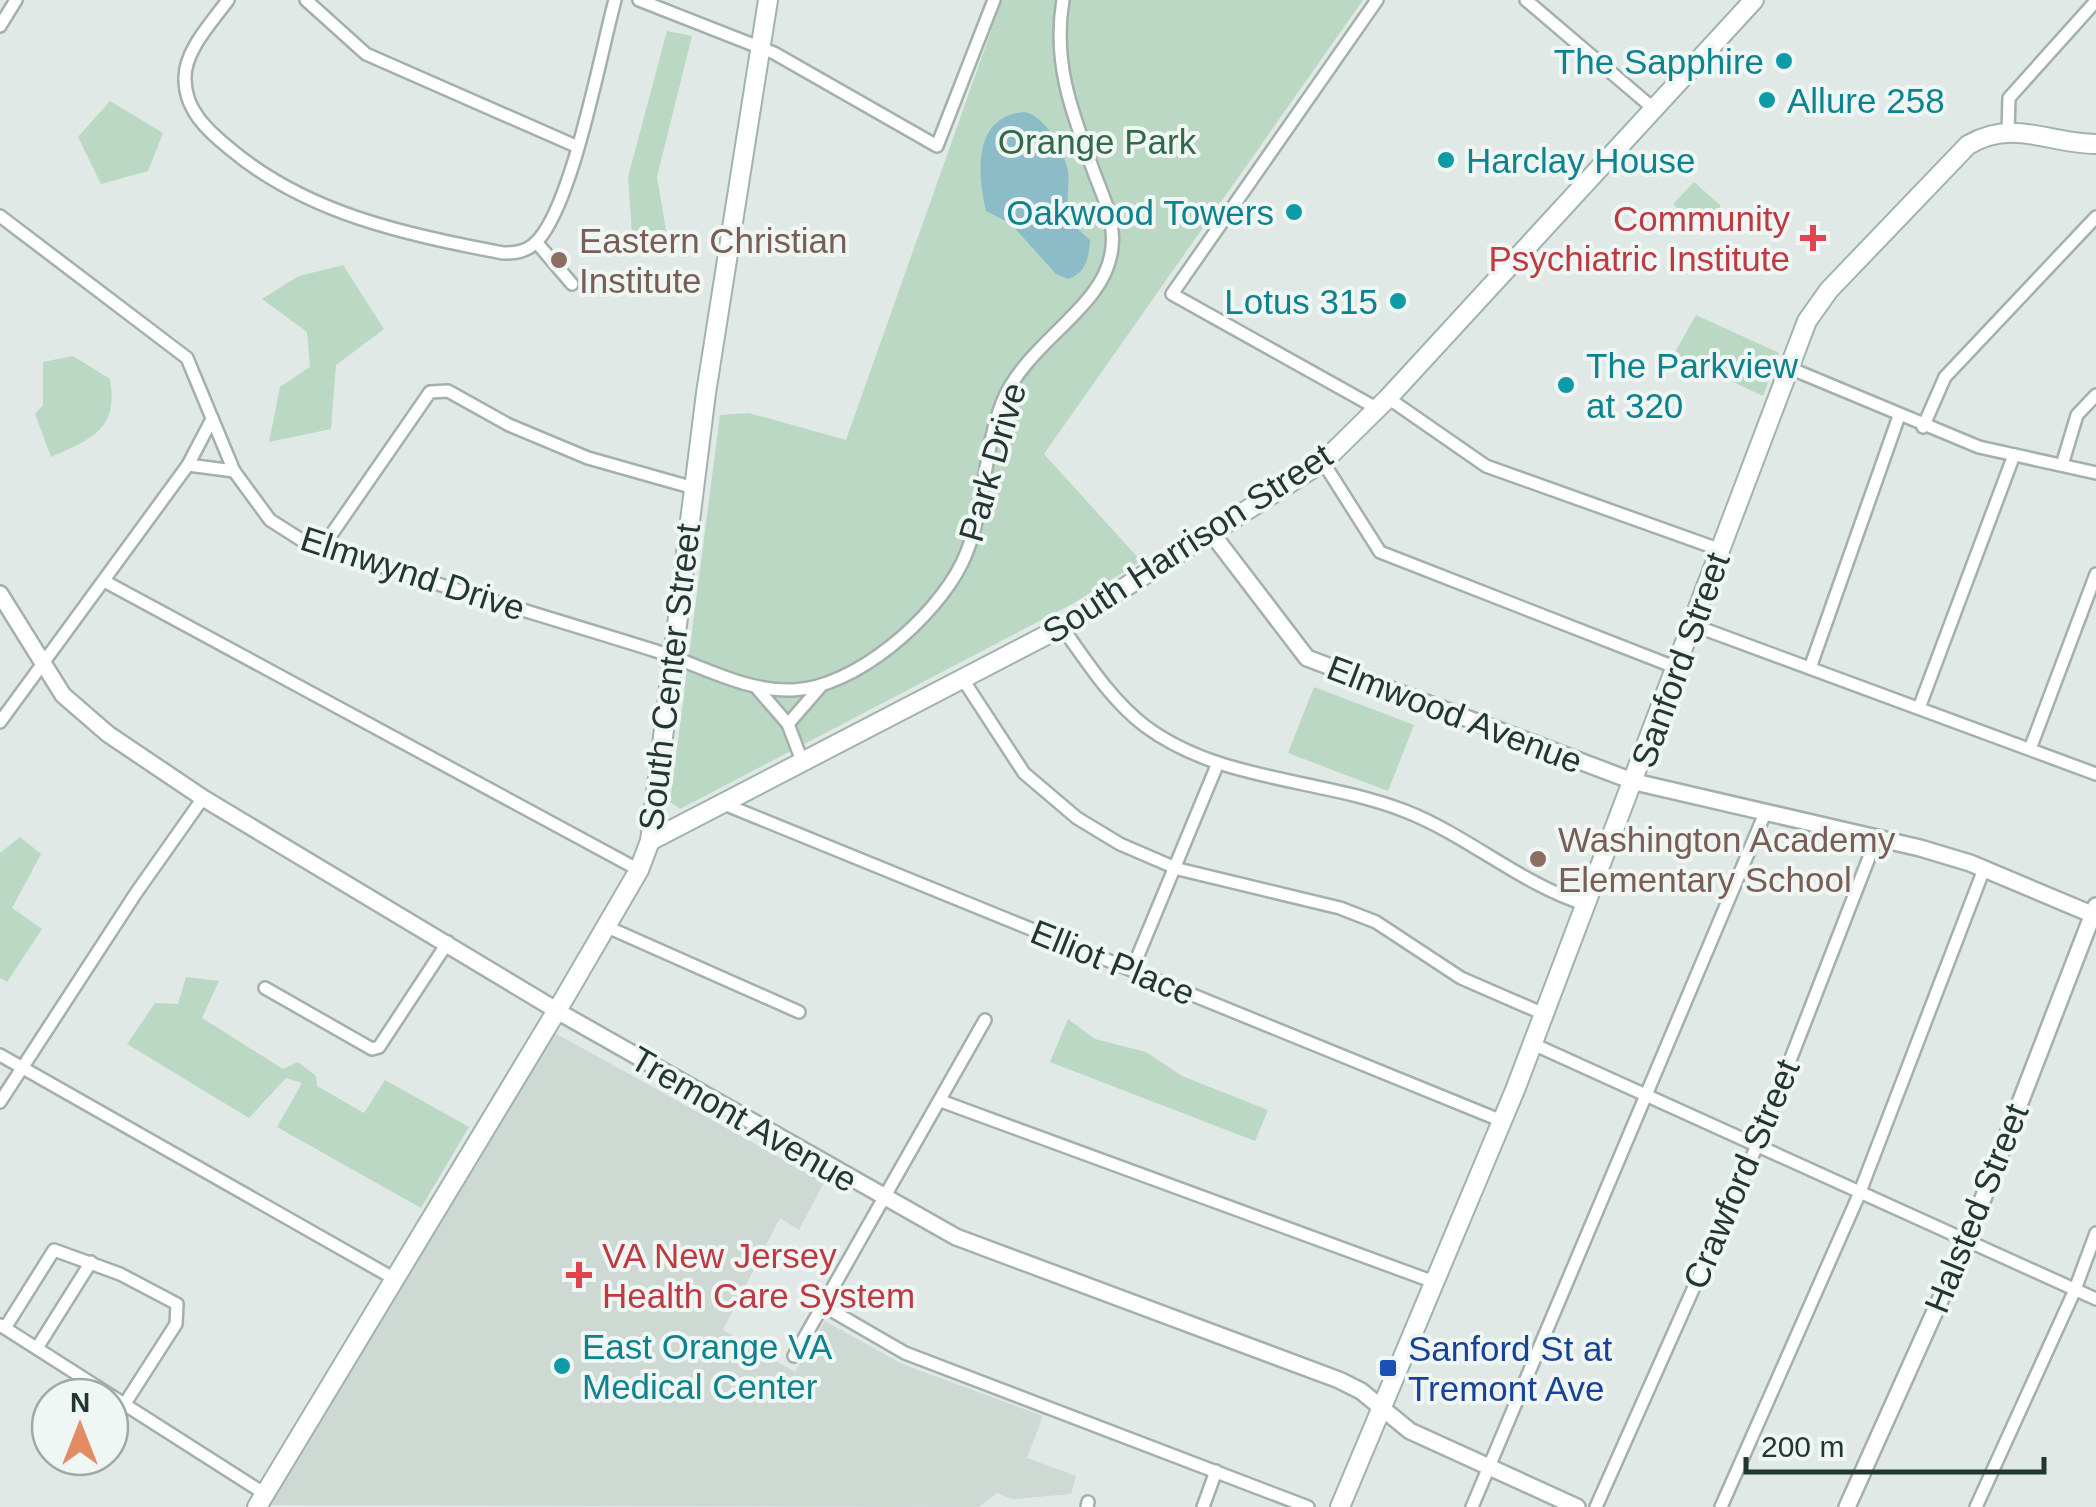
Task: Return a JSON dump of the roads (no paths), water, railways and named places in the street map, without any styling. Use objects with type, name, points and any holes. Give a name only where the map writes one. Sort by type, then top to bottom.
[{"type":"main road","name":"South Center Street","points":[[261,1500],[556,1010],[638,870],[650,841],[694,488],[768,0]]},
{"type":"main road","name":"South Harrison Street","points":[[650,841],[1062,627],[1323,462],[1383,403],[1754,0]]},
{"type":"main road","points":[[2008,131],[2096,144]]},
{"type":"main road","name":"Sanford Street","points":[[1340,1507],[1533,1044],[1807,321],[1835,283],[1968,144],[2008,131]]},
{"type":"street","points":[[0,26],[16,0]]},
{"type":"street","points":[[228,0],[190,54],[184,78],[189,100],[202,126],[257,172],[335,212],[426,238],[504,254],[521,252],[536,243],[578,147],[615,0]]},
{"type":"street","points":[[306,0],[366,54],[578,147]]},
{"type":"street","points":[[638,0],[761,48],[937,146],[994,0]]},
{"type":"street","name":"Park Drive","points":[[672,656],[756,687],[792,690],[821,686],[877,656],[906,634],[961,566],[978,524],[994,435],[1014,376],[1035,349],[1088,300],[1110,268],[1113,220],[1063,89],[1057,35],[1063,0]]},
{"type":"street","points":[[1377,0],[1172,294],[1383,403],[1486,466],[1721,550]]},
{"type":"street","points":[[1526,0],[1654,109]]},
{"type":"street","points":[[2008,131],[2009,98],[2096,1]]},
{"type":"street","name":"Elmwynd Drive","points":[[0,216],[186,358],[200,381],[234,471],[270,520],[322,548],[672,656]]},
{"type":"street","points":[[1924,427],[1944,377],[2096,217]]},
{"type":"street","points":[[536,243],[572,284]]},
{"type":"street","points":[[1788,368],[1979,448],[2096,473]]},
{"type":"street","points":[[322,548],[430,392],[448,390],[509,424],[588,458],[694,488]]},
{"type":"street","points":[[2062,465],[2077,416],[2096,395]]},
{"type":"street","points":[[1810,668],[1899,416]]},
{"type":"street","points":[[0,722],[188,465],[212,420]]},
{"type":"street","points":[[1919,708],[2014,454]]},
{"type":"street","points":[[1323,462],[1380,552],[1677,668]]},
{"type":"street","points":[[188,465],[234,471]]},
{"type":"street","name":"Elmwood Avenue","points":[[1213,535],[1307,658],[1635,782],[1877,837],[1984,869],[2095,912]]},
{"type":"street","points":[[2030,749],[2096,574]]},
{"type":"street","points":[[104,580],[638,870]]},
{"type":"street","name":"Tremont Avenue","points":[[0,594],[42,664],[83,715],[203,798],[556,1010],[956,1237],[1339,1380],[1382,1407],[1410,1432],[1578,1507]]},
{"type":"street","points":[[1693,624],[2096,774]]},
{"type":"street","points":[[1062,627],[1108,690],[1144,725],[1182,750],[1218,763],[1402,810],[1444,828],[1550,893],[1587,905]]},
{"type":"street","points":[[962,678],[1024,773],[1078,818],[1178,870],[1358,915],[1461,978],[1544,1014]]},
{"type":"street","points":[[788,724],[821,686]]},
{"type":"street","points":[[756,687],[788,724],[802,761]]},
{"type":"street","points":[[1132,970],[1178,870],[1218,763]]},
{"type":"street","points":[[0,1102],[203,798]]},
{"type":"street","name":"Elliot Place","points":[[724,804],[1502,1121]]},
{"type":"street","points":[[1472,1507],[1649,1096],[1766,811]]},
{"type":"street","name":"Crawford Street","points":[[1596,1507],[1756,1148],[1877,837]]},
{"type":"street","points":[[1721,1507],[1859,1193],[1984,869]]},
{"type":"street","name":"Halsted Street","points":[[1847,1507],[1967,1240],[2095,912]]},
{"type":"street","points":[[605,926],[799,1012]]},
{"type":"street","points":[[265,988],[372,1050],[380,1047],[448,942]]},
{"type":"street","points":[[794,1356],[986,1020]]},
{"type":"street","points":[[1533,1044],[1756,1148],[2096,1298]]},
{"type":"street","points":[[0,1056],[393,1278]]},
{"type":"street","points":[[941,1101],[1434,1282]]},
{"type":"street","points":[[1976,1507],[2076,1289],[2096,1234]]},
{"type":"street","points":[[81,1377],[2,1326],[54,1250],[91,1262],[176,1304],[180,1312],[130,1395]]},
{"type":"street","points":[[37,1348],[91,1262]]},
{"type":"street","points":[[822,1305],[904,1353],[1308,1507]]},
{"type":"street","points":[[130,1409],[261,1500]]},
{"type":"street","points":[[1203,1507],[1216,1471]]},
{"type":"water","points":[[1025,112],[1040,120],[1058,144],[1068,171],[1069,221],[1090,240],[1085,264],[1068,279],[1056,274],[1011,224],[986,211],[981,164],[987,135],[996,123]]},
{"type":"place","name":"The Sapphire","points":[[1784,61]]},
{"type":"place","name":"Allure 258","points":[[1767,100]]},
{"type":"place","name":"Harclay House","points":[[1446,160]]},
{"type":"place","name":"Oakwood Towers","points":[[1294,212]]},
{"type":"place","name":"Community Psychiatric Institute","points":[[1813,238]]},
{"type":"place","name":"Eastern Christian Institute","points":[[559,260]]},
{"type":"place","name":"Lotus 315","points":[[1398,301]]},
{"type":"place","name":"The Parkview at 320","points":[[1566,385]]},
{"type":"place","name":"Washington Academy Elementary School","points":[[1538,859]]},
{"type":"place","name":"VA New Jersey Health Care System","points":[[579,1275]]},
{"type":"place","name":"East Orange VA Medical Center","points":[[562,1366]]},
{"type":"place","name":"Sanford St at Tremont Ave","points":[[1388,1368]]},
{"type":"park label","name":"Orange Park","points":[[1097,141]]}]
